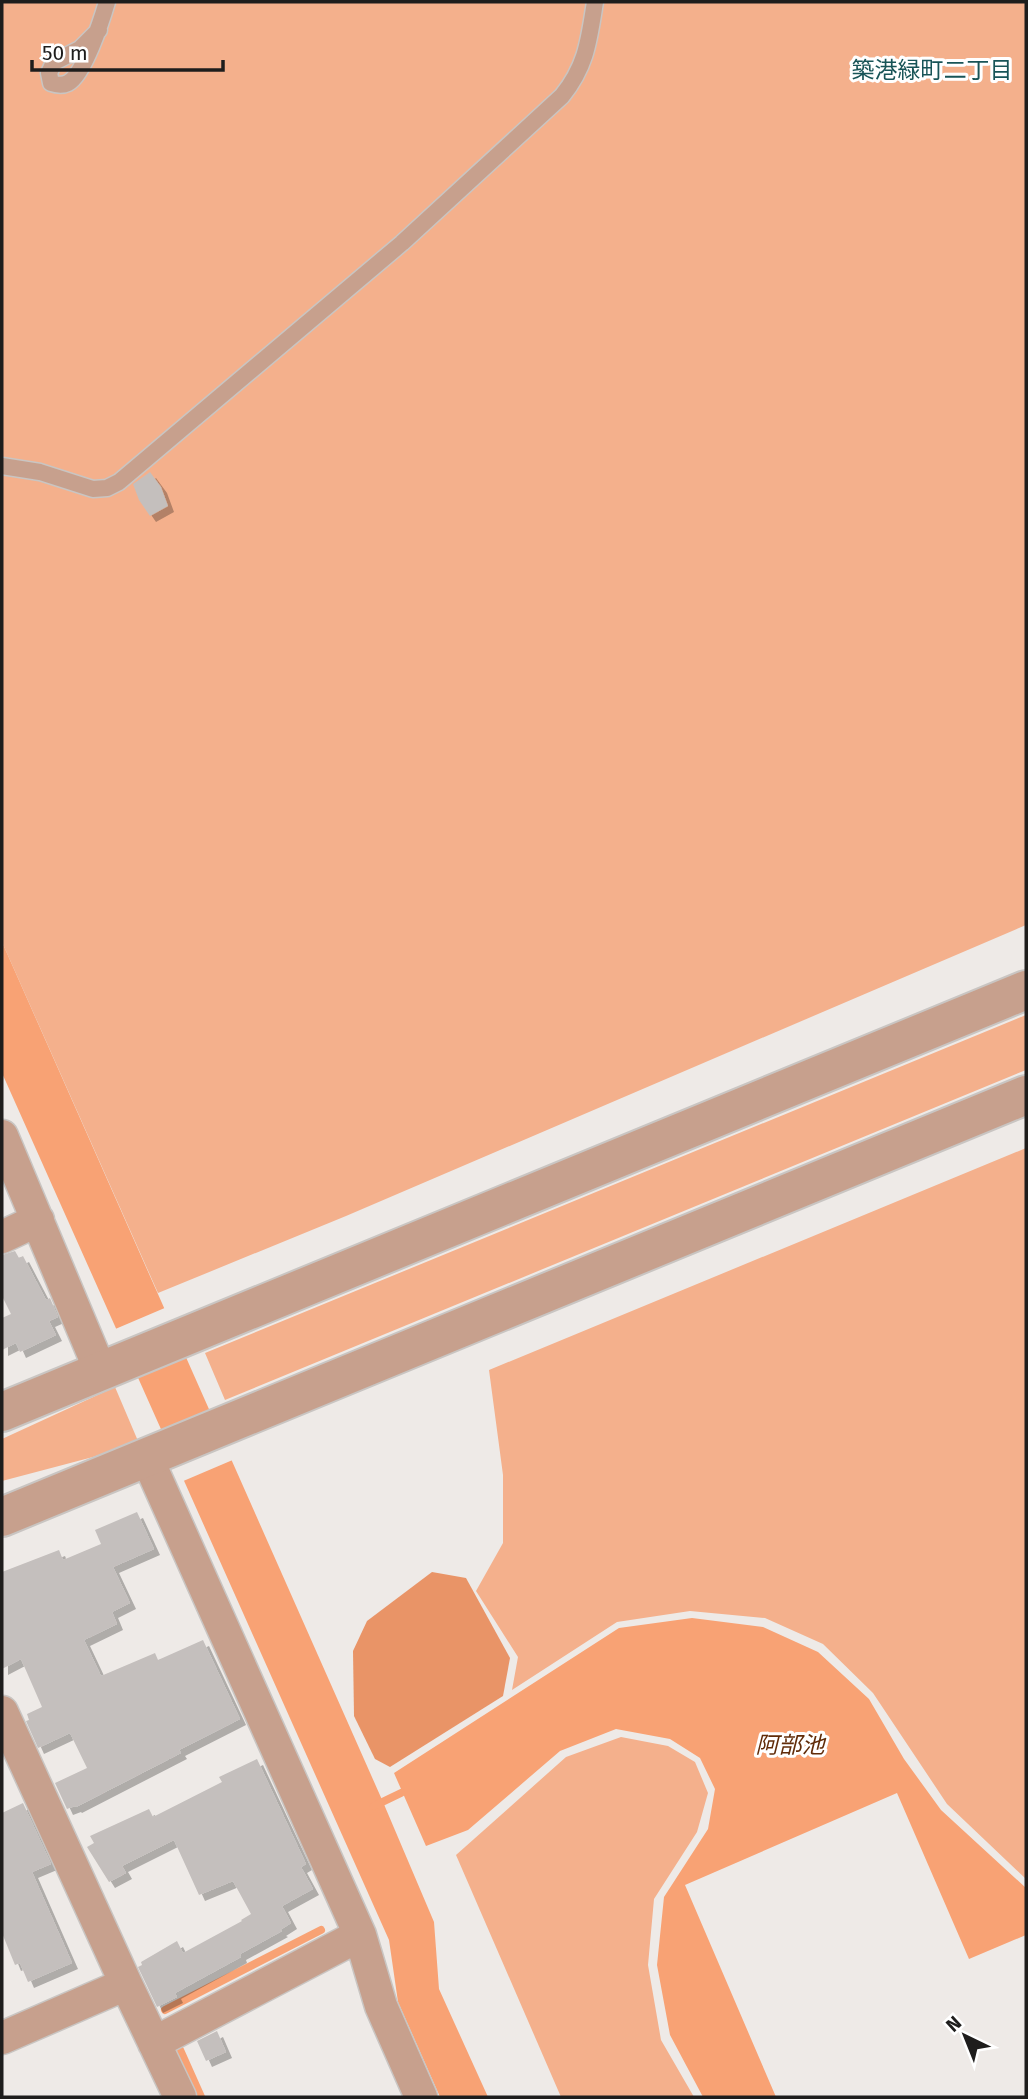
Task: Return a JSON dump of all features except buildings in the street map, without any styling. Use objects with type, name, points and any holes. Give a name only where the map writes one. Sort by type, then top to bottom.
[{"type":"street","points":[[2,1412],[1026,990]]},
{"type":"street","points":[[2,1517],[1026,1095]]},
{"type":"street","points":[[2,1136],[38,1220],[109,1366]]},
{"type":"street","points":[[2,1237],[38,1220]]},
{"type":"street","points":[[153,1456],[360,1935],[381,2006],[421,2097]]},
{"type":"street","points":[[2,1712],[180,2097]]},
{"type":"street","points":[[154,2042],[360,1935]]},
{"type":"street","points":[[2,2038],[126,1984]]},
{"type":"lane","points":[[100,30],[107,2]]},
{"type":"lane","points":[[2,466],[40,472],[93,489],[107,488],[119,482],[402,243],[562,96],[583,65],[596,2]]},
{"type":"shaded area","points":[[2,2],[1026,2],[1026,925],[346,1216],[158,1293],[2,942]]},
{"type":"shaded area","points":[[1026,1015],[1026,1070],[225,1400],[205,1353]]},
{"type":"shaded area","points":[[1026,1148],[1026,1879],[947,1804],[873,1693],[823,1644],[765,1618],[690,1611],[617,1622],[512,1690],[518,1657],[476,1591],[503,1543],[503,1475],[489,1370]]},
{"type":"shaded area","points":[[115,1387],[138,1441],[93,1457],[2,1481],[2,1439]]},
{"type":"shaded area","points":[[432,1572],[466,1578],[510,1658],[503,1696],[390,1767],[375,1759],[354,1716],[353,1651],[367,1621]]},
{"type":"shaded area","points":[[621,1737],[668,1746],[695,1762],[708,1793],[697,1832],[654,1899],[648,1965],[661,2040],[694,2097],[561,2097],[456,1855],[566,1757]]},
{"type":"water","points":[[2,942],[434,1922],[439,1989],[488,2097],[440,2097],[398,2002],[389,1940],[2,1073]]},
{"type":"water","name":"阿部池","points":[[692,1618],[763,1627],[818,1652],[869,1699],[904,1759],[941,1810],[1026,1888],[1026,1935],[969,1959],[897,1793],[685,1885],[776,2097],[703,2097],[670,2035],[657,1965],[664,1897],[708,1829],[715,1789],[700,1758],[670,1739],[616,1729],[560,1751],[468,1830],[426,1846],[394,1773],[619,1628]]},
{"type":"pier","points":[[167,1307],[187,1353],[133,1376],[113,1330]]},
{"type":"pier","points":[[213,1410],[235,1459],[181,1482],[159,1433]]},
{"type":"waterway","points":[[374,1806],[401,1793]]},
{"type":"waterway","points":[[165,2010],[321,1930]]},
{"type":"waterway","points":[[180,2050],[201,2097]]},
{"type":"district","name":"築港緑町二丁目","points":[[932,70]]}]
